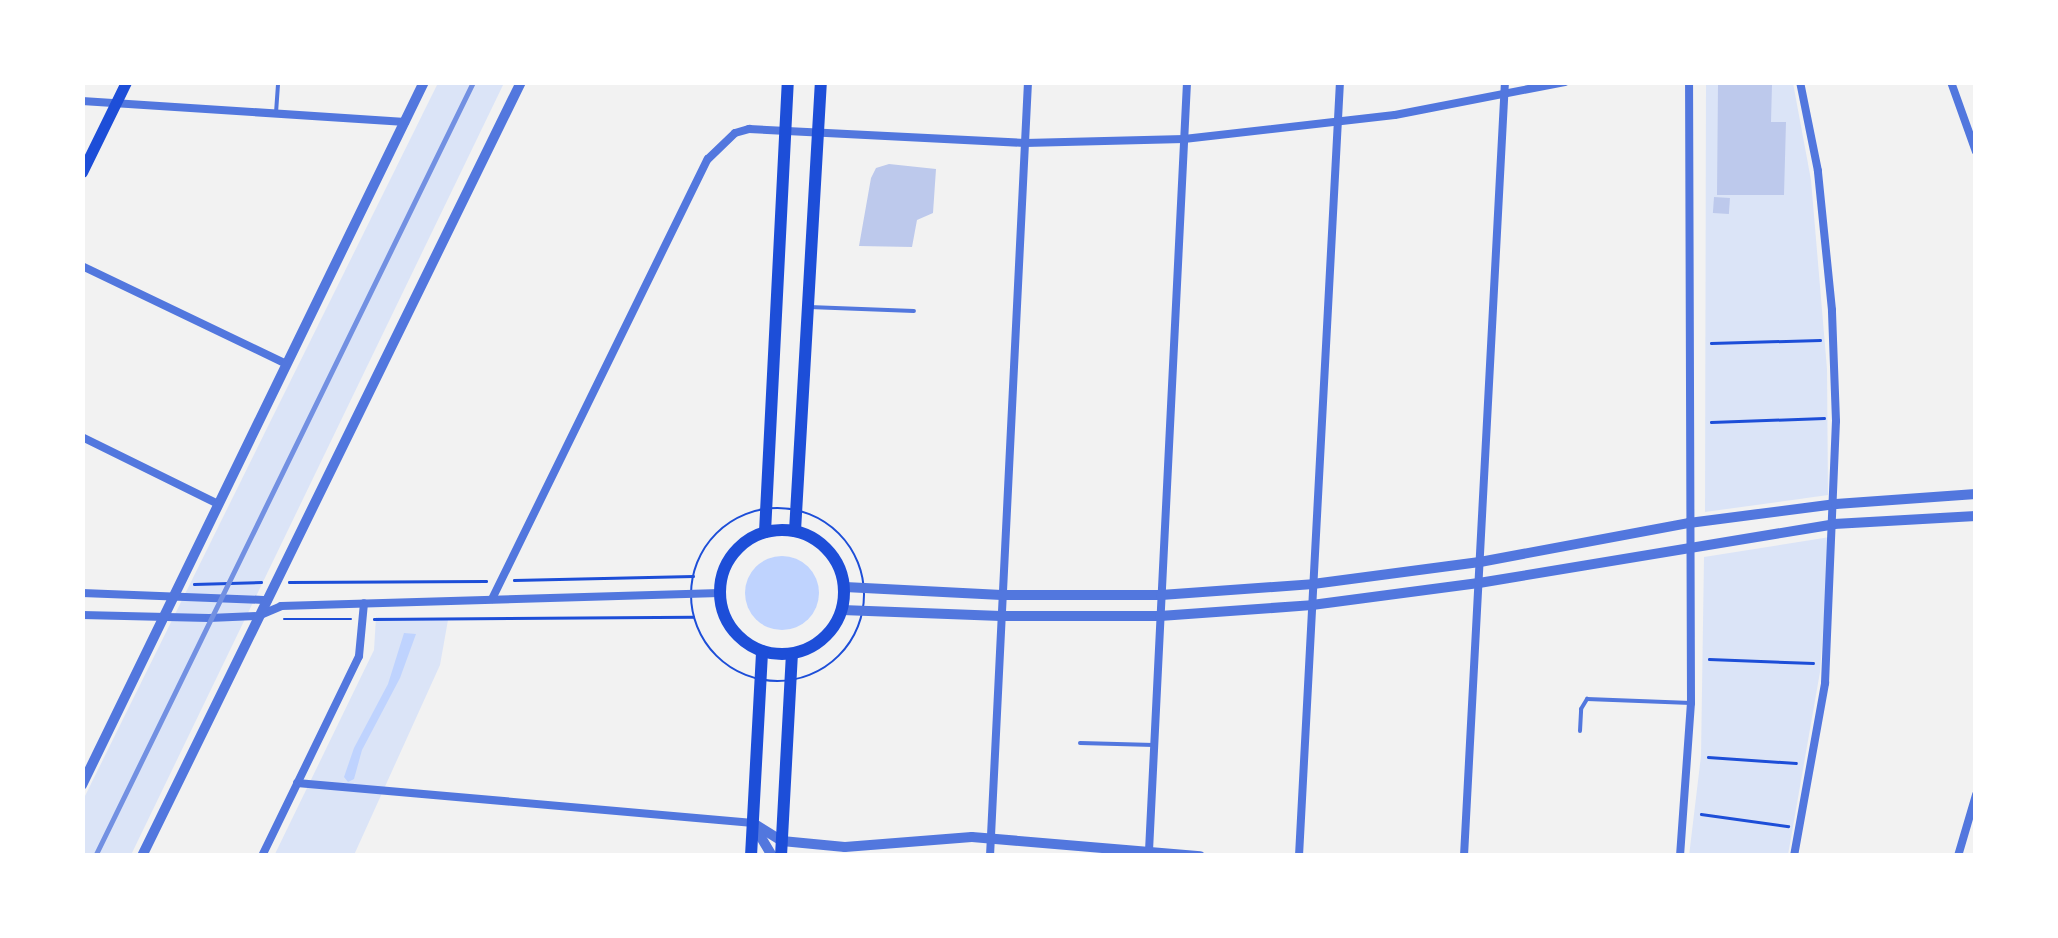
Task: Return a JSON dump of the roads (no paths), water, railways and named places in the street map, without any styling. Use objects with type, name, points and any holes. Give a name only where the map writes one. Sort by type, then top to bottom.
[{"type":"main road","points":[[82,172],[126,82]]},
{"type":"main road","points":[[765,532],[788,82]]},
{"type":"main road","points":[[795,531],[821,82]]},
{"type":"main road","points":[[795,531],[818,541],[832,554],[844,587],[842,610],[833,628],[818,644],[792,654],[762,652],[729,625],[720,593],[722,576],[738,548],[765,532],[795,531]]},
{"type":"main road","points":[[751,856],[762,652]]},
{"type":"main road","points":[[782,848],[792,654]]},
{"type":"street","points":[[83,784],[424,82]]},
{"type":"street","points":[[142,856],[522,82]]},
{"type":"street","points":[[990,856],[1028,82]]},
{"type":"street","points":[[1149,852],[1188,82]]},
{"type":"street","points":[[1299,856],[1340,82]]},
{"type":"street","points":[[1464,856],[1504,82]]},
{"type":"street","points":[[492,599],[708,158],[736,134],[749,129],[1025,143],[1184,139],[1338,123],[1565,82]]},
{"type":"street","points":[[1680,856],[1691,704],[1688,82]]},
{"type":"street","points":[[1794,856],[1825,683],[1836,504],[1832,310],[1818,171],[1800,82]]},
{"type":"street","points":[[1950,82],[1976,152]]},
{"type":"street","points":[[82,101],[405,122]]},
{"type":"street","points":[[82,266],[287,364]]},
{"type":"street","points":[[82,437],[218,504]]},
{"type":"street","points":[[844,587],[1002,595],[1162,595],[1313,584],[1480,562],[1689,523],[1836,504],[1976,494]]},
{"type":"street","points":[[842,610],[1160,616],[1312,604],[1478,583],[1834,524],[1976,516]]},
{"type":"street","points":[[82,593],[266,599],[281,606]]},
{"type":"street","points":[[82,615],[257,618],[281,606],[720,593]]},
{"type":"street","points":[[262,856],[359,656],[364,604]]},
{"type":"street","points":[[297,783],[753,823],[782,848],[861,847],[951,838],[1200,856]]},
{"type":"street","points":[[1958,856],[1976,795]]},
{"type":"street","points":[[753,823],[772,856]]},
{"type":"lane","points":[[276,114],[278,82]]},
{"type":"lane","points":[[808,306],[914,311]]},
{"type":"lane","points":[[1580,731],[1581,709],[1587,699],[1691,704]]},
{"type":"lane","points":[[1080,742],[1154,745]]},
{"type":"water","points":[[782,556],[808,567],[819,593],[808,619],[782,630],[756,619],[745,593],[756,567]]},
{"type":"water","points":[[404,633],[416,634],[400,678],[362,750],[354,779],[348,782],[344,777],[354,748],[388,684]]},
{"type":"railway","points":[[95,856],[473,82]]}]
